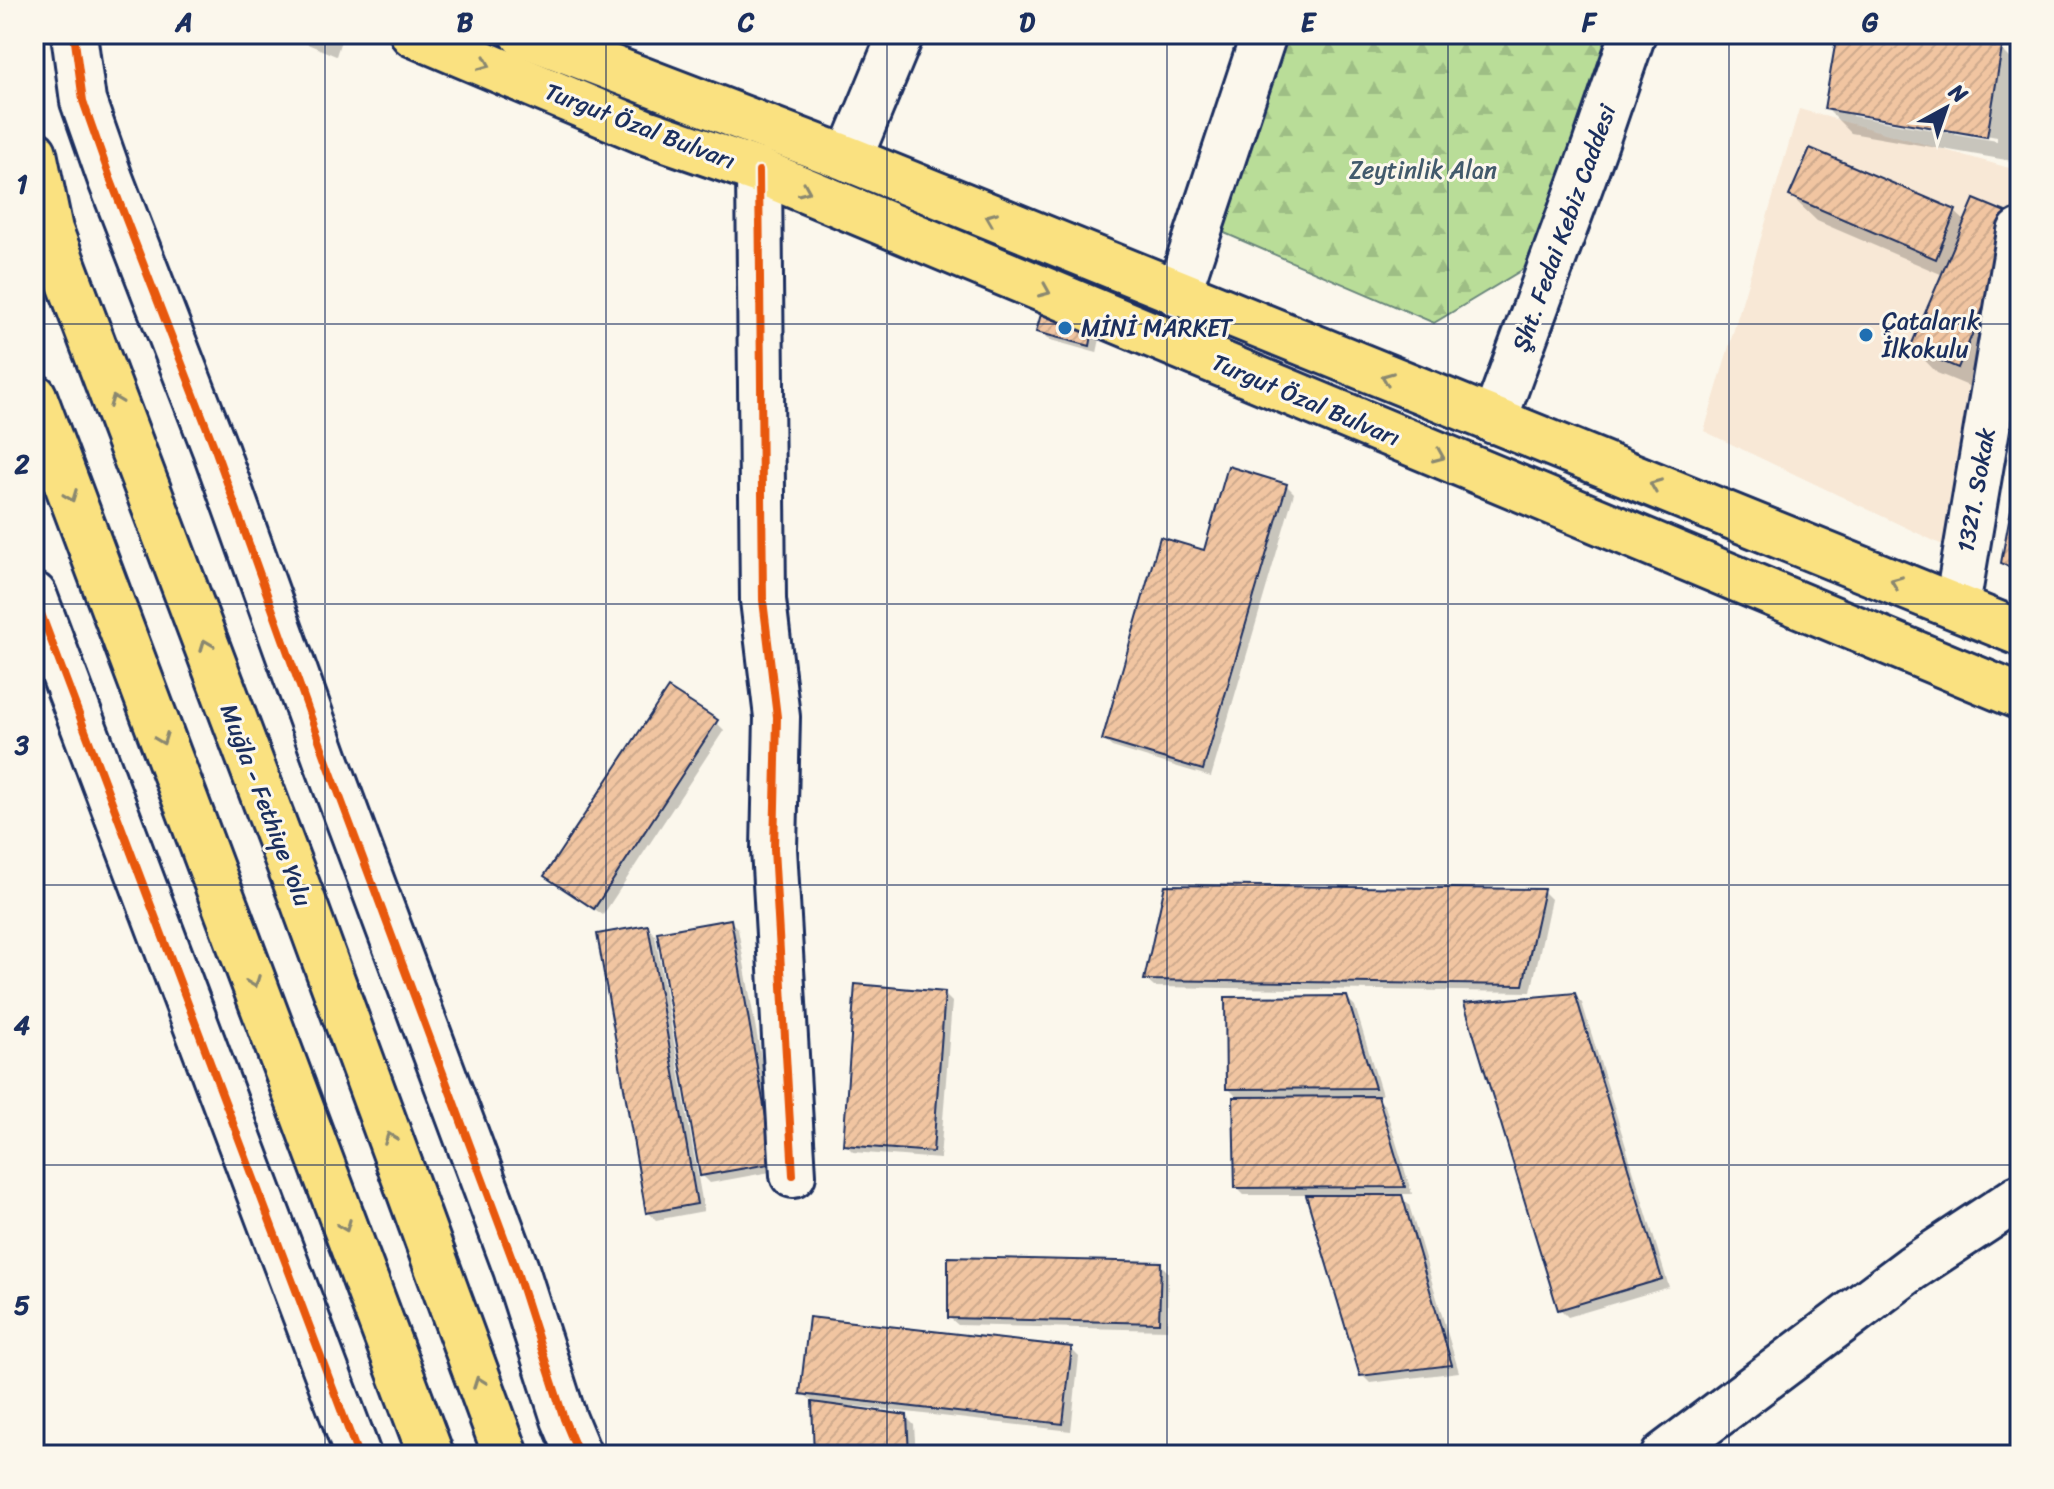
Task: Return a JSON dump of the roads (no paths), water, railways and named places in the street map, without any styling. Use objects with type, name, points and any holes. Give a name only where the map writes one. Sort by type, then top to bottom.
[{"type":"main road","name":"Turgut Özal Bulvarı","points":[[413,34],[643,131],[759,171],[2020,697]]},
{"type":"main road","name":"Turgut Özal Bulvarı","points":[[523,34],[849,159],[2020,633]]},
{"type":"main road","name":"Muğla - Fethiye Yolu","points":[[34,153],[50,230],[303,901],[506,1455]]},
{"type":"main road","points":[[34,396],[431,1455]]},
{"type":"street","points":[[74,34],[83,101],[110,178],[215,449],[327,762],[516,1269],[564,1419],[579,1455]]},
{"type":"street","points":[[849,159],[901,34]]},
{"type":"street","points":[[1178,294],[1264,34]]},
{"type":"street","name":"Şht. Fedai Kebiz Caddesi","points":[[1494,421],[1633,34]]},
{"type":"street","points":[[759,171],[763,600],[777,717],[774,849],[793,1175]]},
{"type":"street","name":"1321. Sokak","points":[[1957,606],[2020,232]]},
{"type":"street","points":[[34,595],[49,679],[358,1455]]},
{"type":"street","points":[[1664,1455],[1912,1268],[2020,1197]]},
{"type":"place","name":"MİNİ MARKET","points":[[1065,328]]},
{"type":"place","name":"Çatalarık İlkokulu","points":[[1866,335]]},
{"type":"park label","name":"Zeytinlik Alan","points":[[1423,170]]}]
